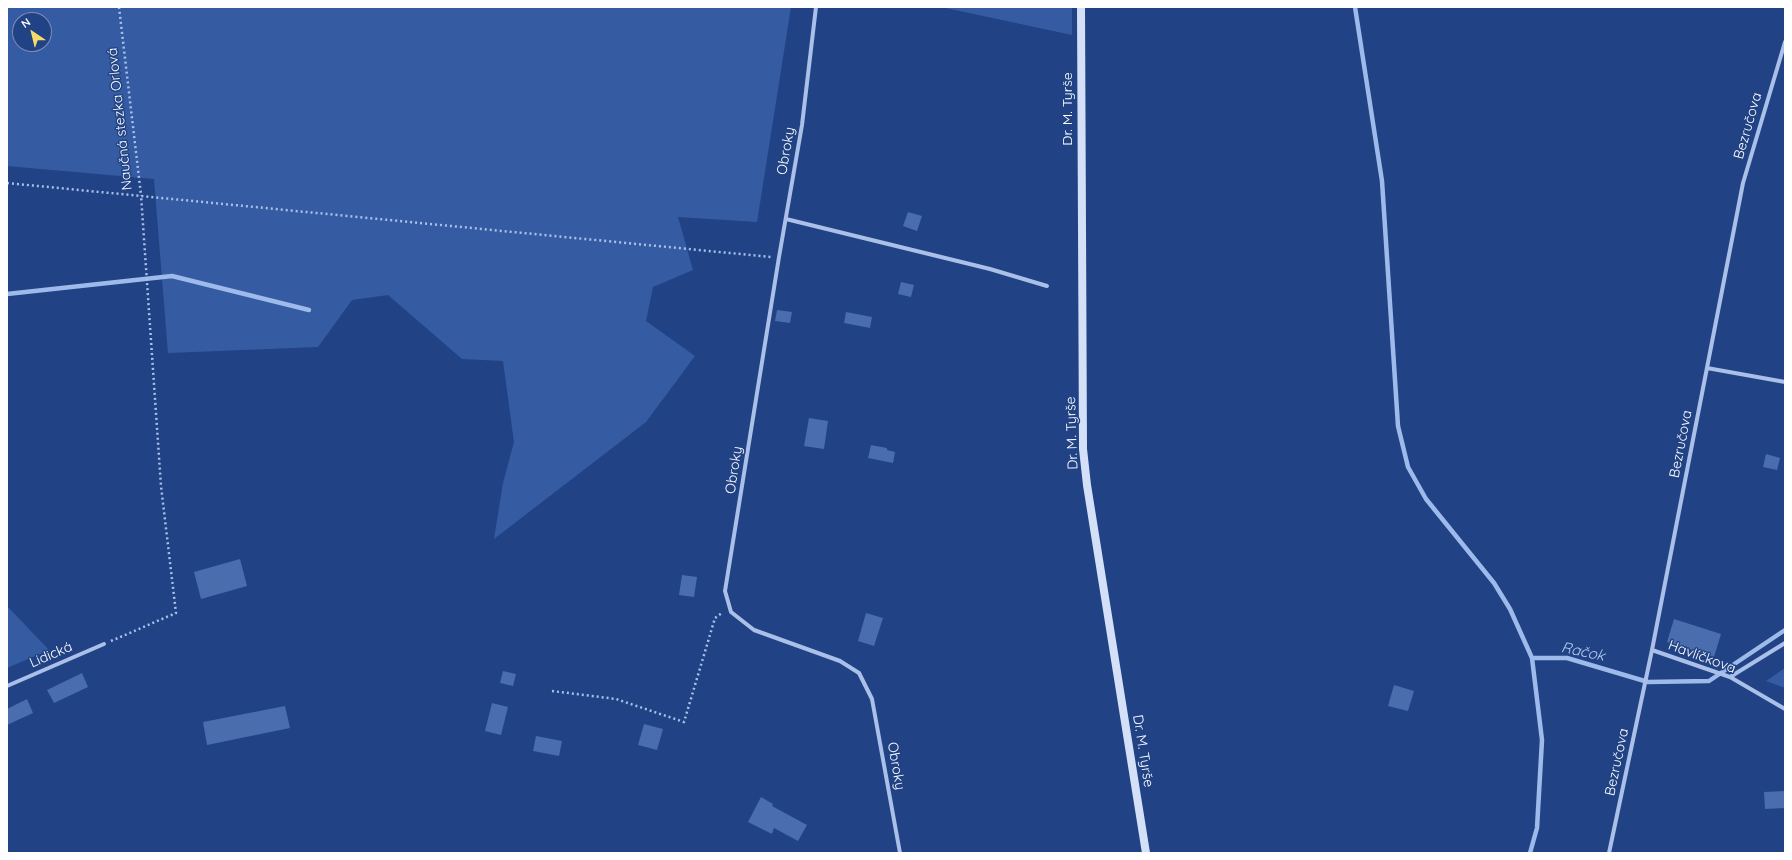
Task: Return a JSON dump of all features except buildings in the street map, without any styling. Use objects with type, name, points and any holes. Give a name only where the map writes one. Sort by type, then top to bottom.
[{"type":"street","name":"Obroky","points":[[816,7],[802,125],[779,258],[726,591],[731,612],[754,630],[840,661],[859,673],[872,699],[900,853]]},
{"type":"street","name":"Dr. M. Tyrše","points":[[1081,7],[1085,468],[1146,853]]},
{"type":"street","name":"Bezručova","points":[[1609,853],[1652,650],[1745,178],[1785,42]]},
{"type":"street","points":[[786,219],[990,269],[1047,286]]},
{"type":"street","points":[[1707,368],[1785,382]]},
{"type":"street","points":[[1730,677],[1785,643]]},
{"type":"street","name":"Lidická","points":[[7,686],[104,644]]},
{"type":"street","name":"Havlíčkova","points":[[1652,650],[1730,677],[1785,709]]},
{"type":"path","name":"Naučná stezka Orlová","points":[[7,183],[141,195],[119,7]]},
{"type":"path","points":[[104,644],[176,613],[161,486],[141,195],[779,258]]},
{"type":"path","points":[[552,691],[616,699],[684,722],[715,618],[730,606]]},
{"type":"shaded area","points":[[7,7],[791,7],[757,222],[678,217],[693,270],[653,287],[646,321],[695,356],[646,422],[494,539],[503,483],[514,442],[503,361],[462,359],[388,295],[352,300],[318,347],[168,353],[154,179],[7,166]]},
{"type":"shaded area","points":[[941,7],[1072,7],[1072,35]]},
{"type":"shaded area","points":[[7,606],[49,650],[7,668]]},
{"type":"shaded area","points":[[1785,668],[1785,688],[1766,681]]},
{"type":"waterway","points":[[1355,7],[1382,181],[1398,426],[1408,467],[1426,499],[1494,583],[1510,609],[1532,658]]},
{"type":"waterway","points":[[7,294],[172,276],[309,310]]},
{"type":"waterway","name":"Račok","points":[[1530,853],[1537,828],[1542,740],[1532,658],[1567,658],[1648,682],[1709,681],[1785,630]]}]
